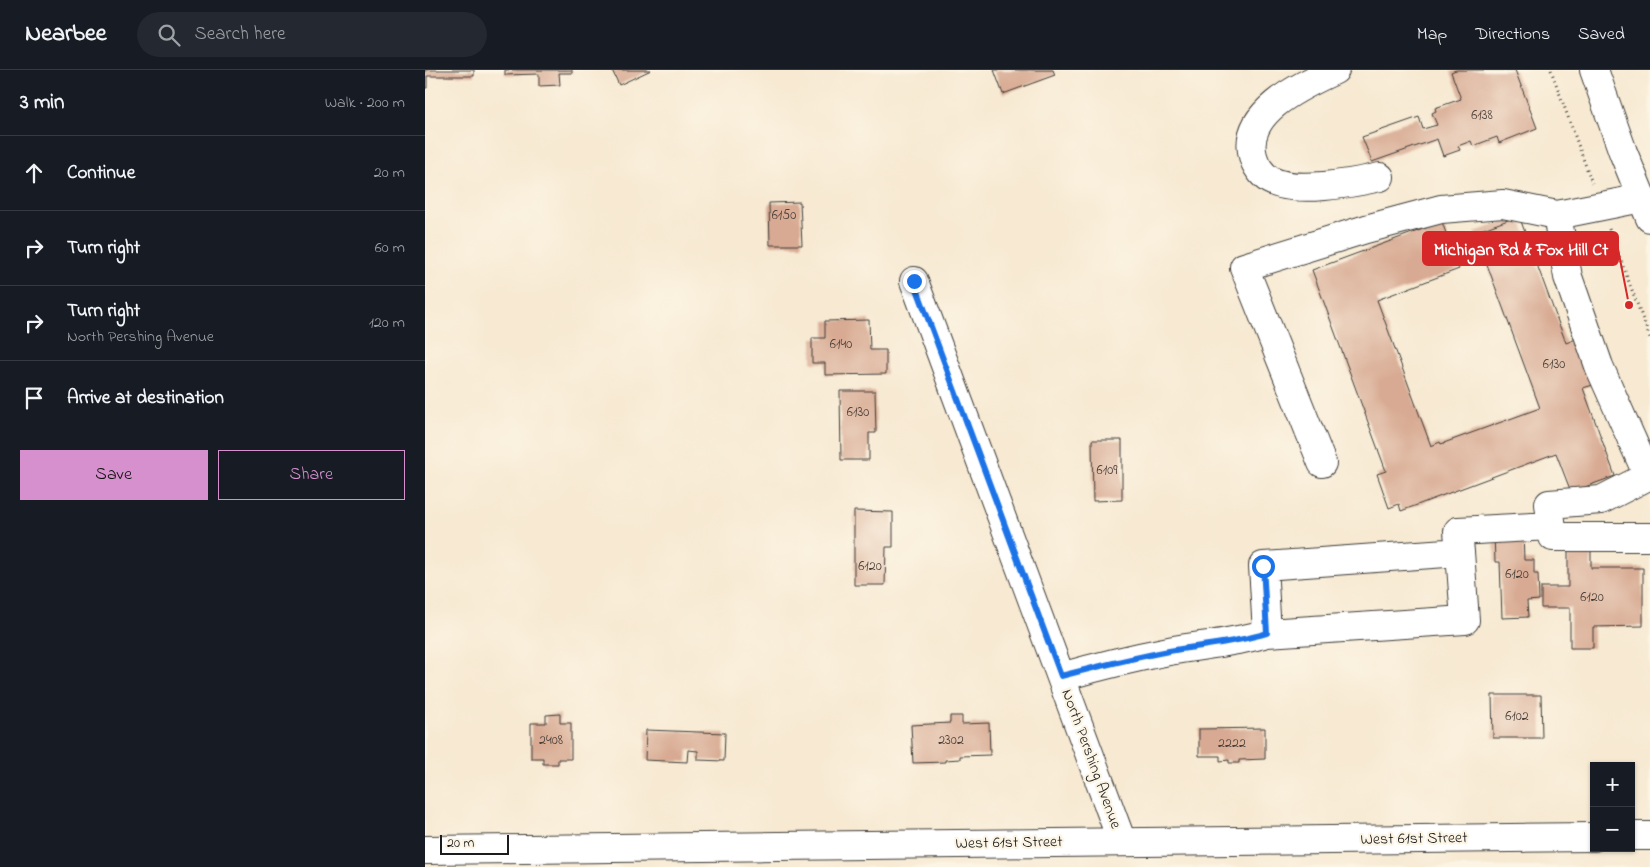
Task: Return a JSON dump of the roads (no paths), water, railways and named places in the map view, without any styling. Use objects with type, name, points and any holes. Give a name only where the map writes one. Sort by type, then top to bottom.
[{"type":"street","points":[[1335,70],[1309,82],[1267,110],[1257,122],[1252,134],[1251,151],[1255,163],[1271,180],[1284,184],[1305,186],[1349,184],[1380,177]]},
{"type":"street","points":[[1322,463],[1243,267],[1366,229],[1441,209],[1503,204],[1557,215],[1646,208],[1623,152],[1594,70]]},
{"type":"street","points":[[1557,215],[1568,277],[1599,366],[1649,476],[1601,500],[1549,504],[1553,538],[1650,538]]},
{"type":"street","name":"North Pershing Avenue","points":[[914,281],[1122,842]]},
{"type":"street","points":[[1061,676],[1169,651],[1247,639],[1267,633],[1465,620],[1458,530],[1551,526]]},
{"type":"street","points":[[1267,633],[1263,566],[1460,552]]},
{"type":"street","points":[[1635,836],[1650,836]]},
{"type":"street","name":"West 61st Street","points":[[425,850],[558,858],[1122,842],[1590,837]]},
{"type":"place","name":"Michigan Rd & Fox Hill Ct","points":[[1629,305]]}]
